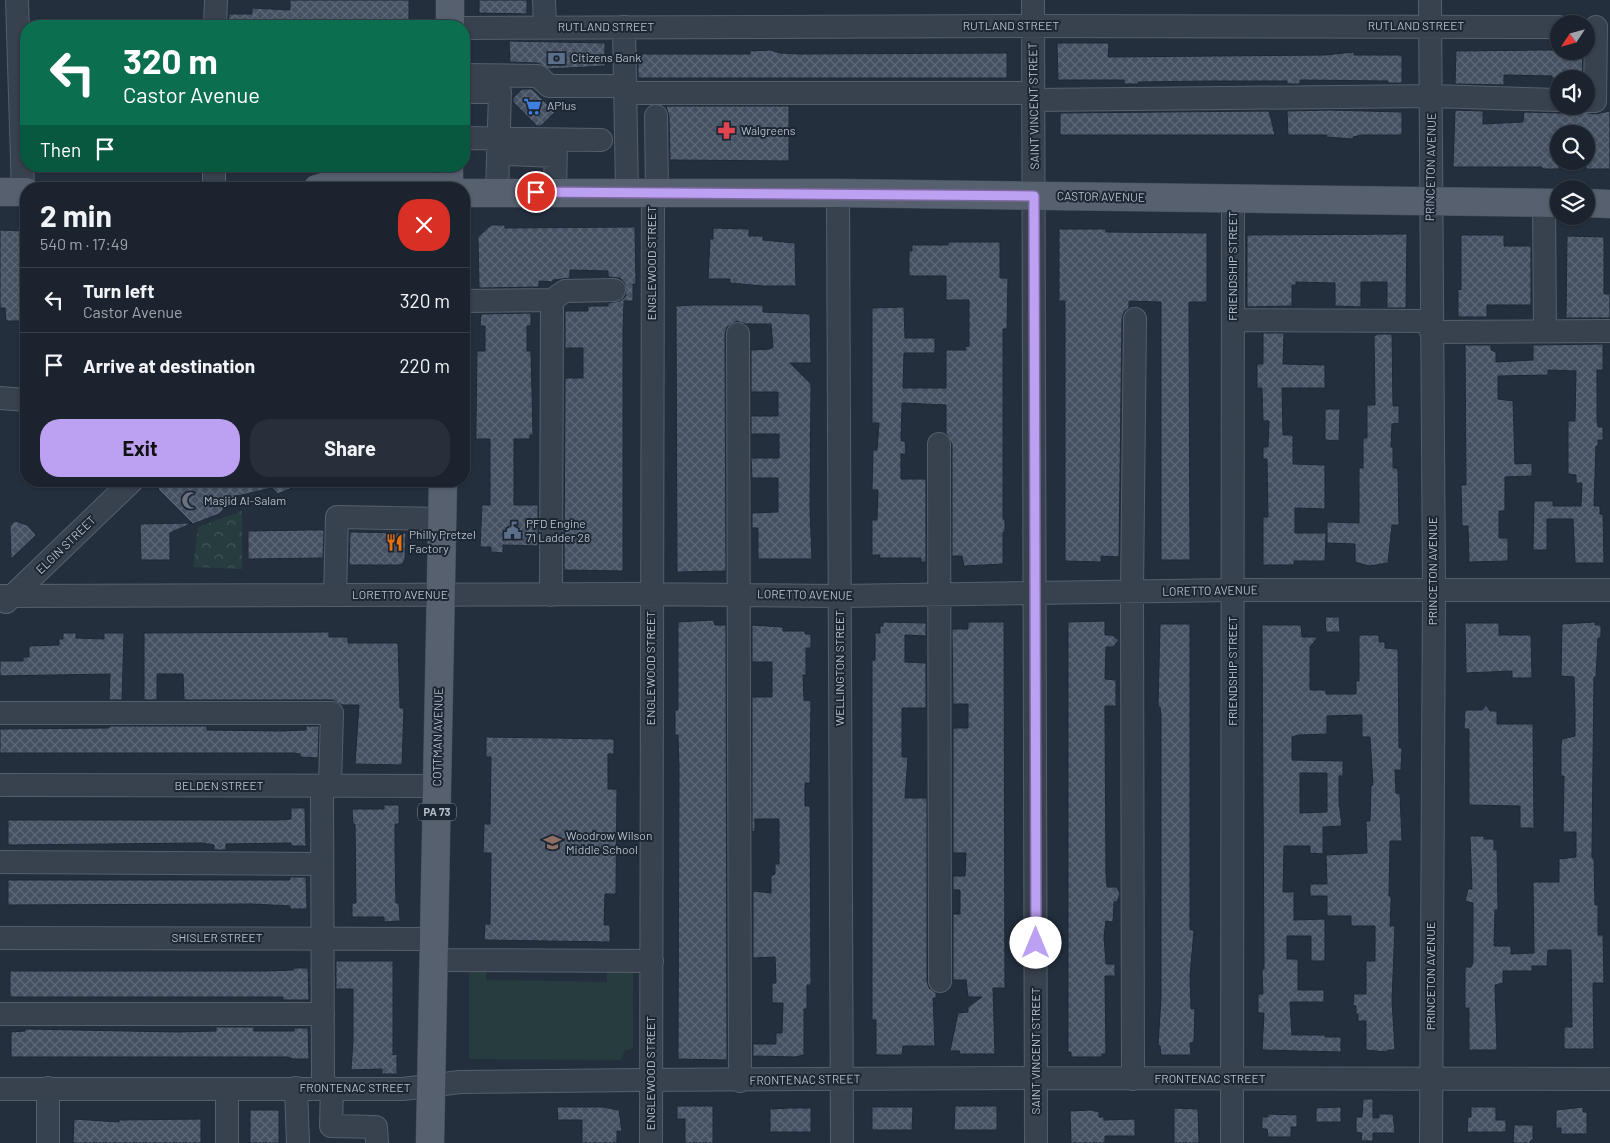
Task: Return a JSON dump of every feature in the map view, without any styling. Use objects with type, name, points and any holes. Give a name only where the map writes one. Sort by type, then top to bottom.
[{"type":"main road","points":[[450,0],[450,20]]},
{"type":"main road","points":[[340,182],[416,182]]},
{"type":"main road","name":"CASTOR AVENUE","points":[[470,193],[838,193],[1550,203]]},
{"type":"main road","points":[[1595,203],[1610,204]]},
{"type":"main road","name":"COTTMAN AVENUE","points":[[430,1143],[443,487]]},
{"type":"street","points":[[16,192],[17,0]]},
{"type":"street","points":[[215,20],[216,0]]},
{"type":"street","points":[[544,0],[545,28]]},
{"type":"street","name":"SAINT VINCENT STREET","points":[[1033,0],[1036,1143]]},
{"type":"street","name":"PRINCETON AVENUE","points":[[1430,0],[1434,590],[1431,1143]]},
{"type":"street","points":[[624,27],[625,85],[646,192]]},
{"type":"street","name":"RUTLAND STREET","points":[[470,28],[1550,27]]},
{"type":"street","points":[[1595,101],[1597,27]]},
{"type":"street","points":[[470,76],[538,76],[549,86],[625,85],[1034,97],[1432,96],[1550,100]]},
{"type":"street","points":[[474,92],[500,92],[486,142],[497,192]]},
{"type":"street","points":[[646,192],[656,116]]},
{"type":"street","points":[[486,142],[556,148],[601,140]]},
{"type":"street","points":[[555,192],[556,148]]},
{"type":"street","name":"ENGLEWOOD STREET","points":[[646,192],[652,961],[651,1143]]},
{"type":"street","name":"WELLINGTON STREET","points":[[838,193],[842,1143]]},
{"type":"street","name":"FRIENDSHIP STREET","points":[[1232,1143],[1233,199]]},
{"type":"street","points":[[1546,331],[1551,225]]},
{"type":"street","points":[[470,301],[552,300],[565,291],[614,290]]},
{"type":"street","points":[[551,595],[552,300]]},
{"type":"street","points":[[1133,1079],[1132,592],[1135,319]]},
{"type":"street","points":[[1233,320],[1546,331],[1610,331]]},
{"type":"street","points":[[738,334],[740,1081]]},
{"type":"street","points":[[0,398],[20,400]]},
{"type":"street","points":[[939,444],[940,980]]},
{"type":"street","name":"ELGIN STREET","points":[[4,600],[126,487]]},
{"type":"street","points":[[335,595],[337,517],[442,519]]},
{"type":"street","name":"LORETTO AVENUE","points":[[4,600],[335,595],[739,593],[840,596],[1233,590],[1610,590]]},
{"type":"street","points":[[0,713],[332,713],[322,864],[323,1014],[331,1126],[376,1127],[377,1143]]},
{"type":"street","name":"BELDEN STREET","points":[[0,785],[437,786]]},
{"type":"street","points":[[0,862],[322,864]]},
{"type":"street","name":"SHISLER STREET","points":[[0,938],[323,938],[434,949],[652,961]]},
{"type":"street","points":[[0,1014],[323,1014]]},
{"type":"street","name":"FRONTENAC STREET","points":[[0,1089],[403,1089],[460,1082],[650,1080],[1036,1078],[1610,1079]]},
{"type":"street","points":[[48,1088],[48,1143]]},
{"type":"street","points":[[296,1088],[298,1143]]},
{"type":"street","points":[[227,1089],[227,1143]]},
{"type":"green space","points":[[242,511],[242,569],[193,567],[198,527]]},
{"type":"green space","points":[[469,967],[486,968],[486,980],[607,982],[607,969],[633,971],[633,1048],[625,1051],[621,1060],[469,1059]]},
{"type":"building","points":[[290,0],[409,0],[409,20],[228,20],[229,14],[252,14],[252,8],[290,10]]},
{"type":"building","points":[[479,0],[527,0],[527,14],[479,13]]},
{"type":"building","name":"Citizens Bank","points":[[509,41],[605,43],[605,66],[549,69],[538,63],[510,62]]},
{"type":"building","points":[[1057,43],[1109,43],[1108,57],[1325,55],[1354,52],[1354,55],[1402,55],[1402,83],[1388,83],[1388,81],[1300,80],[1300,84],[1287,84],[1287,81],[1210,81],[1138,82],[1138,84],[1124,84],[1124,80],[1058,80]]},
{"type":"building","points":[[770,50],[780,53],[799,54],[1007,53],[1007,78],[638,78],[638,54],[750,54],[750,51]]},
{"type":"building","points":[[1550,50],[1550,60],[1583,60],[1582,70],[1550,70],[1550,76],[1504,75],[1504,85],[1455,84],[1456,51]]},
{"type":"building","name":"APlus","points":[[522,89],[532,89],[555,112],[541,126],[537,126],[513,102],[513,98]]},
{"type":"building","name":"Walgreens","points":[[666,106],[789,106],[789,161],[670,160],[669,116]]},
{"type":"building","points":[[1455,110],[1483,111],[1483,124],[1523,122],[1524,112],[1550,113],[1550,115],[1595,115],[1610,111],[1610,169],[1595,169],[1595,125],[1550,125],[1550,169],[1542,169],[1542,167],[1453,167]]},
{"type":"building","points":[[1269,111],[1275,135],[1060,135],[1060,113]]},
{"type":"building","points":[[1287,111],[1402,112],[1402,135],[1362,135],[1353,137],[1353,139],[1326,137],[1327,135],[1288,135]]},
{"type":"building","points":[[491,225],[505,225],[505,228],[635,227],[636,284],[633,284],[633,301],[624,301],[623,571],[564,570],[565,378],[583,378],[583,348],[565,348],[565,311],[588,311],[588,306],[608,306],[608,303],[620,301],[626,296],[625,284],[620,278],[608,277],[608,271],[570,270],[570,278],[553,280],[553,282],[539,281],[539,287],[479,288],[478,237]]},
{"type":"building","points":[[713,228],[749,229],[749,236],[763,236],[763,240],[795,243],[796,286],[763,286],[730,283],[730,279],[708,279],[710,239],[713,239]]},
{"type":"building","points":[[1059,229],[1106,229],[1106,232],[1207,233],[1207,302],[1189,302],[1190,560],[1161,560],[1161,302],[1129,301],[1129,308],[1124,312],[1122,319],[1119,557],[1101,556],[1101,562],[1065,561],[1065,301],[1059,301]]},
{"type":"building","points":[[0,230],[20,231],[20,321],[6,321],[5,308],[0,308]]},
{"type":"building","points":[[1407,234],[1406,308],[1387,308],[1387,282],[1361,282],[1361,307],[1335,306],[1335,283],[1296,282],[1296,285],[1292,285],[1292,306],[1247,307],[1247,235]]},
{"type":"building","points":[[1461,235],[1504,235],[1504,246],[1531,246],[1531,305],[1487,305],[1487,317],[1458,317],[1458,289],[1461,290]]},
{"type":"building","points":[[1567,236],[1604,237],[1604,294],[1610,294],[1610,318],[1566,318]]},
{"type":"building","points":[[948,242],[1000,242],[1000,278],[1008,278],[1007,329],[1003,329],[1003,519],[1005,519],[1005,532],[1003,532],[1003,564],[964,566],[962,556],[952,556],[952,444],[946,433],[946,405],[902,403],[901,441],[905,441],[906,454],[901,454],[901,479],[926,479],[926,562],[921,562],[921,558],[879,558],[880,555],[872,555],[872,520],[877,520],[878,490],[872,490],[873,450],[877,450],[879,423],[872,423],[872,308],[904,307],[905,338],[935,338],[935,353],[904,353],[903,388],[946,388],[946,350],[966,350],[965,347],[969,346],[969,300],[946,300],[946,276],[909,276],[909,251],[912,251],[912,245],[948,245]]},
{"type":"building","points":[[763,305],[763,312],[810,314],[811,363],[790,363],[811,384],[810,509],[812,559],[758,559],[758,528],[752,528],[752,513],[778,512],[778,478],[752,478],[751,458],[779,458],[779,434],[751,434],[751,416],[778,416],[778,392],[751,392],[751,350],[770,349],[773,347],[771,324],[746,324],[737,321],[727,327],[725,334],[726,571],[677,572],[676,306]]},
{"type":"building","points":[[531,313],[531,326],[527,326],[527,351],[531,351],[533,435],[530,435],[530,439],[514,439],[514,505],[538,505],[538,546],[503,545],[503,553],[491,552],[491,547],[480,547],[482,505],[490,505],[490,439],[476,439],[477,351],[485,351],[485,326],[480,326],[481,314]]},
{"type":"building","points":[[1263,333],[1284,333],[1283,364],[1325,365],[1325,388],[1282,388],[1283,435],[1293,435],[1293,464],[1325,465],[1325,509],[1295,508],[1295,533],[1326,533],[1325,561],[1294,561],[1294,565],[1263,565],[1263,517],[1268,517],[1267,459],[1263,459],[1263,447],[1268,447],[1269,421],[1263,421],[1262,388],[1257,388],[1257,364],[1263,364]]},
{"type":"building","points":[[1378,334],[1392,334],[1393,406],[1399,406],[1399,423],[1392,424],[1391,447],[1393,447],[1393,468],[1397,468],[1398,471],[1399,525],[1392,525],[1388,563],[1369,566],[1355,562],[1355,544],[1327,543],[1327,522],[1359,523],[1359,468],[1363,468],[1363,438],[1367,438],[1367,405],[1375,405],[1374,336]]},
{"type":"building","points":[[1603,344],[1603,370],[1597,370],[1597,421],[1598,427],[1603,427],[1603,440],[1598,440],[1598,446],[1596,446],[1594,506],[1600,506],[1600,514],[1603,514],[1604,563],[1575,563],[1573,519],[1547,519],[1547,550],[1533,550],[1534,501],[1553,501],[1553,506],[1581,506],[1582,483],[1576,483],[1576,475],[1568,474],[1568,421],[1575,421],[1576,371],[1548,370],[1548,375],[1498,376],[1498,399],[1513,401],[1515,464],[1532,463],[1532,476],[1505,477],[1505,511],[1499,511],[1499,538],[1508,538],[1508,561],[1469,562],[1468,526],[1462,526],[1461,485],[1466,485],[1465,345],[1491,345],[1491,350],[1496,352],[1496,362],[1533,360],[1533,345]]},
{"type":"building","points":[[1325,409],[1340,409],[1339,441],[1325,440]]},
{"type":"building","name":"Masjid Al-Salam","points":[[160,487],[294,487],[278,494],[272,488],[237,496],[219,514],[193,524],[158,489]]},
{"type":"building","points":[[15,521],[27,525],[36,535],[11,559],[10,526]]},
{"type":"building","points":[[192,523],[170,533],[170,560],[141,560],[140,524]]},
{"type":"building","points":[[324,530],[323,558],[248,559],[248,531]]},
{"type":"building","points":[[350,532],[406,533],[405,560],[401,565],[349,565]]},
{"type":"building","points":[[1325,617],[1339,617],[1340,632],[1326,632]]},
{"type":"building","points":[[713,620],[715,625],[726,625],[727,1060],[678,1059],[679,768],[678,735],[675,735],[675,710],[678,710],[678,622]]},
{"type":"building","points":[[1105,621],[1105,635],[1112,635],[1119,640],[1113,647],[1106,647],[1105,679],[1116,680],[1116,706],[1105,706],[1106,874],[1107,887],[1117,887],[1120,894],[1117,902],[1114,902],[1113,922],[1106,921],[1104,936],[1106,964],[1115,964],[1115,976],[1105,976],[1106,1054],[1102,1054],[1102,1057],[1071,1057],[1071,1052],[1068,1052],[1068,622]]},
{"type":"building","points":[[883,622],[926,623],[926,636],[905,635],[905,662],[926,663],[926,708],[902,708],[902,757],[908,757],[905,798],[927,798],[927,981],[929,988],[936,993],[936,998],[933,998],[935,1046],[903,1046],[902,1055],[876,1055],[876,1020],[872,1020],[872,660],[875,660],[875,633],[880,633],[880,626],[883,626]]},
{"type":"building","points":[[968,622],[1004,622],[1005,988],[993,988],[995,1054],[959,1054],[960,1051],[950,1051],[958,1013],[968,1012],[968,1007],[982,997],[968,997],[966,980],[953,980],[953,914],[960,914],[960,890],[953,890],[953,876],[965,876],[966,853],[953,853],[953,728],[968,728],[968,704],[953,704],[952,629],[968,629]]},
{"type":"building","points":[[1595,622],[1595,625],[1601,625],[1601,638],[1598,638],[1596,677],[1594,677],[1592,858],[1594,858],[1595,905],[1598,905],[1598,935],[1603,935],[1604,983],[1593,983],[1594,1049],[1564,1049],[1564,1027],[1572,1027],[1571,950],[1548,950],[1547,966],[1532,966],[1532,971],[1503,971],[1503,983],[1495,985],[1497,1050],[1469,1050],[1469,1008],[1465,1008],[1465,967],[1471,967],[1473,963],[1473,903],[1465,901],[1468,889],[1472,889],[1470,836],[1484,836],[1484,839],[1494,839],[1494,850],[1497,849],[1498,910],[1495,910],[1494,946],[1511,946],[1511,954],[1534,953],[1533,882],[1559,882],[1559,859],[1576,857],[1576,832],[1563,832],[1564,776],[1561,776],[1561,745],[1562,739],[1575,736],[1575,712],[1574,677],[1561,676],[1562,624]]},
{"type":"building","points":[[1465,623],[1499,623],[1499,635],[1531,635],[1532,678],[1512,678],[1512,671],[1466,673]]},
{"type":"building","points":[[1160,624],[1190,624],[1190,930],[1194,930],[1190,976],[1191,1009],[1195,1008],[1194,1042],[1190,1043],[1191,1055],[1161,1055],[1160,1046],[1158,1046],[1161,998],[1161,714],[1160,707],[1158,707]]},
{"type":"building","points":[[752,625],[783,627],[783,631],[805,631],[805,634],[811,634],[811,648],[806,648],[806,675],[803,675],[804,700],[811,701],[810,783],[805,783],[805,806],[810,806],[811,985],[807,985],[807,1009],[804,1009],[804,1055],[795,1057],[754,1056],[753,1058],[753,1044],[776,1044],[776,1033],[782,1033],[783,1003],[772,1003],[772,983],[776,983],[775,957],[753,958],[753,891],[771,893],[771,876],[775,874],[775,864],[779,864],[779,819],[755,819],[755,832],[752,831],[752,697],[772,697],[772,662],[752,662]]},
{"type":"building","points":[[1262,625],[1301,625],[1302,637],[1318,637],[1310,647],[1310,690],[1326,690],[1326,694],[1356,694],[1356,681],[1359,681],[1359,635],[1379,635],[1379,642],[1385,642],[1385,648],[1398,649],[1399,748],[1402,748],[1401,770],[1395,770],[1396,793],[1400,794],[1402,841],[1390,841],[1390,926],[1395,926],[1392,1000],[1395,1050],[1388,1050],[1387,1052],[1366,1050],[1366,1021],[1358,1021],[1356,1006],[1353,1005],[1354,994],[1366,994],[1366,961],[1375,961],[1375,926],[1351,926],[1351,916],[1327,916],[1327,896],[1310,896],[1310,884],[1327,884],[1326,855],[1367,853],[1366,821],[1370,821],[1371,785],[1373,785],[1370,737],[1362,737],[1362,715],[1327,716],[1327,734],[1292,737],[1292,760],[1343,761],[1343,776],[1339,776],[1339,802],[1342,826],[1323,827],[1323,854],[1310,853],[1310,846],[1284,846],[1283,892],[1294,892],[1294,920],[1325,919],[1325,961],[1311,961],[1311,936],[1287,936],[1287,959],[1298,959],[1298,990],[1324,990],[1324,1002],[1290,1002],[1292,1035],[1341,1037],[1341,1052],[1262,1050],[1264,1013],[1258,1013],[1258,994],[1263,994],[1262,969],[1264,969]],"holes":[[[1300,773],[1327,773],[1327,812],[1300,813]]]},
{"type":"building","points":[[329,632],[329,637],[348,637],[348,643],[398,643],[400,708],[404,708],[402,765],[355,764],[359,705],[342,705],[332,700],[184,700],[183,674],[157,674],[157,700],[144,700],[144,633]]},
{"type":"building","points":[[63,633],[76,633],[76,638],[104,639],[104,633],[124,633],[122,700],[109,700],[110,674],[0,676],[0,661],[23,661],[23,657],[29,657],[29,646],[59,645],[59,639],[63,639]]},
{"type":"building","points":[[1486,705],[1490,711],[1497,711],[1497,724],[1533,724],[1534,828],[1520,828],[1520,806],[1469,805],[1469,729],[1464,729],[1465,710],[1482,710]]},
{"type":"building","points":[[109,726],[207,726],[207,730],[282,731],[306,730],[306,726],[319,726],[318,758],[300,757],[300,754],[294,753],[0,753],[0,729],[109,728]]},
{"type":"building","points":[[486,737],[614,739],[614,754],[608,754],[608,789],[617,789],[616,894],[605,894],[604,925],[610,925],[610,942],[484,940],[485,924],[490,924],[491,853],[483,853],[484,824],[490,824],[491,757],[486,757]]},
{"type":"building","points":[[384,805],[399,805],[399,824],[395,824],[395,850],[396,903],[399,903],[400,921],[384,922],[384,917],[352,917],[352,903],[356,903],[355,824],[353,824],[352,809],[384,809]]},
{"type":"building","points":[[291,808],[305,808],[306,846],[291,846],[291,843],[226,844],[226,850],[214,850],[214,845],[202,843],[8,845],[8,820],[279,820],[291,819]]},
{"type":"building","points":[[290,877],[306,877],[307,909],[290,909],[290,906],[253,904],[8,905],[8,880],[290,880]]},
{"type":"building","points":[[336,961],[393,961],[393,1055],[397,1054],[397,1074],[382,1074],[382,1069],[351,1070],[353,989],[336,989]]},
{"type":"building","points":[[293,968],[308,968],[309,1000],[283,1000],[283,997],[10,997],[10,971],[268,971],[293,970]]},
{"type":"building","points":[[216,1027],[254,1027],[254,1031],[294,1031],[294,1028],[308,1028],[309,1059],[293,1059],[288,1057],[11,1057],[11,1032],[25,1031],[25,1029],[177,1032],[216,1031]]},
{"type":"building","points":[[1363,1099],[1373,1099],[1373,1118],[1379,1118],[1379,1114],[1393,1114],[1395,1133],[1373,1133],[1373,1141],[1361,1141],[1362,1133],[1356,1132],[1356,1117],[1362,1117]]},
{"type":"building","points":[[677,1106],[713,1106],[713,1143],[685,1143],[685,1119],[677,1119]]},
{"type":"building","points":[[955,1106],[997,1106],[997,1130],[954,1130]]},
{"type":"building","points":[[557,1107],[603,1107],[619,1110],[622,1131],[617,1131],[617,1143],[582,1143],[582,1120],[558,1120]]},
{"type":"building","points":[[872,1107],[913,1107],[912,1130],[872,1130]]},
{"type":"building","points":[[1341,1107],[1341,1122],[1316,1122],[1316,1108]]},
{"type":"building","points":[[1471,1107],[1496,1107],[1496,1120],[1506,1120],[1506,1132],[1467,1132],[1468,1117],[1471,1117]]},
{"type":"building","points":[[1583,1107],[1583,1112],[1587,1112],[1587,1134],[1561,1134],[1561,1128],[1556,1128],[1556,1110]]},
{"type":"building","points":[[811,1108],[811,1132],[770,1132],[770,1109]]},
{"type":"building","points":[[1174,1108],[1198,1109],[1199,1143],[1174,1143]]},
{"type":"building","points":[[250,1110],[279,1110],[279,1143],[250,1143]]},
{"type":"building","points":[[1091,1110],[1099,1112],[1099,1117],[1104,1117],[1104,1120],[1135,1119],[1135,1136],[1105,1136],[1105,1143],[1071,1143],[1070,1111]]},
{"type":"building","points":[[1268,1114],[1297,1115],[1297,1127],[1291,1127],[1291,1137],[1268,1137],[1267,1129],[1262,1129],[1262,1117],[1268,1117]]},
{"type":"building","points":[[74,1119],[119,1122],[119,1120],[201,1119],[201,1143],[73,1143]]},
{"type":"building","points":[[1514,1125],[1533,1125],[1533,1140],[1530,1143],[1513,1143]]},
{"type":"place","name":"Citizens Bank","points":[[557,58]]},
{"type":"place","name":"APlus","points":[[533,106]]},
{"type":"place","name":"Walgreens","points":[[727,131]]},
{"type":"place","name":"Masjid Al-Salam","points":[[190,501]]},
{"type":"place","name":"PFD Engine 71 Ladder 28","points":[[512,531]]},
{"type":"place","name":"Philly Pretzel Factory","points":[[395,542]]},
{"type":"place","name":"Woodrow Wilson Middle School","points":[[552,843]]},
{"type":"route","points":[[536,192],[1034,196],[1036,943]]}]
